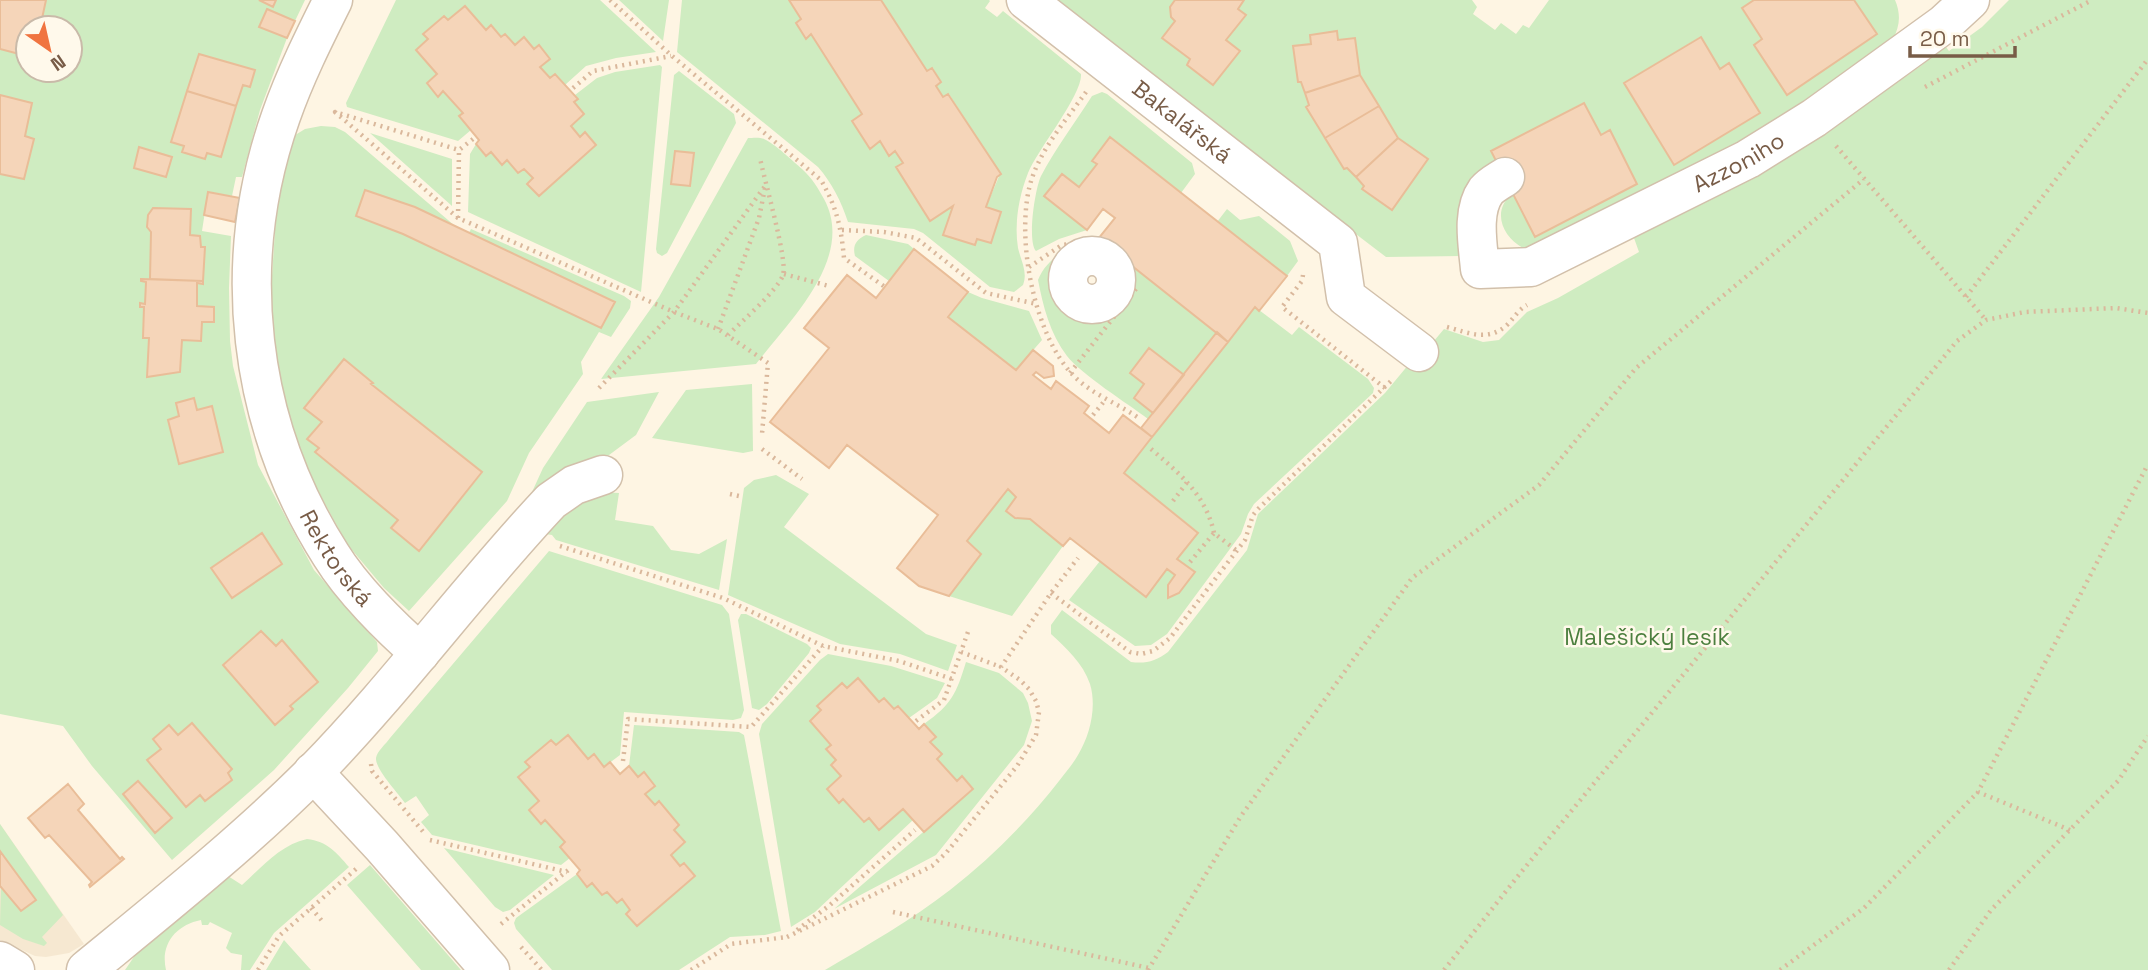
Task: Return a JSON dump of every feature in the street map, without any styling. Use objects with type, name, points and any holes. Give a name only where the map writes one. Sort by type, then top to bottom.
[{"type":"street","name":"Rektorská","points":[[334,0],[309,49],[281,118],[266,174],[257,218],[252,269],[252,323],[269,418],[281,457],[304,506],[331,556],[398,634],[420,653]]},
{"type":"street","name":"Bakalářská","points":[[1026,0],[1338,243],[1346,297],[1419,352]]},
{"type":"street","name":"Azzoniho","points":[[1505,177],[1488,188],[1479,208],[1477,237],[1480,269],[1531,267],[1748,159],[1814,118],[1947,8]]},
{"type":"street","points":[[86,970],[236,845],[313,772],[420,653],[528,526],[561,493],[574,485],[603,475]]},
{"type":"street","points":[[313,772],[382,846],[490,970]]},
{"type":"street","points":[[0,961],[15,970]]},
{"type":"path","points":[[610,0],[672,56],[821,180],[835,205],[842,230],[844,258],[885,287]]},
{"type":"path","points":[[1924,88],[2092,0]]},
{"type":"path","points":[[573,88],[593,71],[672,56]]},
{"type":"path","points":[[1966,297],[2148,59]]},
{"type":"path","points":[[1107,64],[1051,143],[1034,175],[1028,193],[1024,225],[1037,304],[1052,344],[1070,373],[1090,391],[1140,419]]},
{"type":"path","points":[[459,150],[335,112],[458,218],[674,313],[718,329],[768,363],[762,434]]},
{"type":"path","points":[[458,218],[459,150],[472,139]]},
{"type":"path","points":[[1834,145],[1986,320]]},
{"type":"path","points":[[727,335],[776,287],[784,274],[760,158]]},
{"type":"path","points":[[893,912],[1148,969],[1241,816],[1412,578],[1539,485],[1636,368],[1864,178]]},
{"type":"path","points":[[599,388],[674,313],[765,186]]},
{"type":"path","points":[[718,329],[759,218],[765,186]]},
{"type":"path","points":[[842,230],[884,232],[916,238],[986,293],[1037,304]]},
{"type":"path","points":[[1029,267],[1062,244],[1077,241],[1088,249]]},
{"type":"path","points":[[784,274],[829,286]]},
{"type":"path","points":[[1070,373],[1139,285]]},
{"type":"path","points":[[1444,970],[1957,341],[1986,320],[2025,312],[2116,308],[2148,313]]},
{"type":"path","points":[[1051,593],[1130,652],[1141,654],[1153,651],[1170,638],[1237,551],[1245,540],[1253,515],[1258,509],[1419,352]]},
{"type":"path","points":[[1094,415],[1105,399]]},
{"type":"path","points":[[762,449],[802,479]]},
{"type":"path","points":[[1151,449],[1188,481],[1210,514],[1214,533],[1237,551]]},
{"type":"path","points":[[1780,970],[1864,908],[1978,792],[2148,464]]},
{"type":"path","points":[[1173,501],[1188,481]]},
{"type":"path","points":[[730,494],[739,496]]},
{"type":"path","points":[[528,526],[547,542],[723,598],[822,646],[899,661],[952,679]]},
{"type":"path","points":[[1190,562],[1214,533]]},
{"type":"path","points":[[1001,667],[1078,558]]},
{"type":"path","points":[[916,721],[944,700],[969,629]]},
{"type":"path","points":[[623,761],[628,719],[751,727],[822,646]]},
{"type":"path","points":[[691,970],[731,944],[787,937],[932,866],[946,853],[1017,766],[1036,734],[1039,712],[1029,689],[1001,667],[961,652]]},
{"type":"path","points":[[1949,970],[1991,910],[2118,781],[2148,736]]},
{"type":"path","points":[[1978,792],[2070,830]]},
{"type":"path","points":[[395,799],[430,840],[567,872]]},
{"type":"path","points":[[787,937],[830,905],[915,830]]},
{"type":"path","points":[[258,970],[279,936],[359,866],[351,858]]},
{"type":"path","points":[[501,924],[572,867]]},
{"type":"path","points":[[311,908],[323,922]]},
{"type":"shaded area","points":[[0,824],[84,944],[69,953],[46,957],[35,956],[0,940]]},
{"type":"green space","points":[[46,0],[259,0],[273,7],[276,0],[305,0],[295,21],[267,9],[259,26],[287,38],[260,110],[242,177],[236,177],[232,196],[208,192],[202,231],[231,236],[230,341],[233,366],[258,465],[314,570],[377,642],[378,651],[274,770],[172,860],[92,766],[63,726],[0,714],[0,174],[24,179],[34,139],[25,136],[32,103],[0,95],[0,49],[14,53],[14,84],[84,84],[84,14],[43,14]],"holes":[[[199,54],[255,70],[250,86],[243,85],[221,156],[207,153],[205,159],[183,152],[184,146],[171,141]],[[153,208],[191,209],[190,235],[200,236],[201,247],[205,247],[203,283],[197,283],[197,306],[214,307],[214,321],[202,322],[201,341],[182,340],[180,372],[147,376],[149,338],[143,337],[144,307],[140,307],[141,303],[145,304],[146,282],[141,279],[150,279],[151,232],[147,227],[148,215]],[[194,398],[197,410],[212,406],[223,452],[179,464],[168,420],[179,416],[176,403]],[[261,533],[281,564],[232,598],[212,568]],[[276,646],[317,682],[290,706],[292,709],[275,725],[223,665]],[[192,723],[231,769],[228,773],[232,780],[205,801],[153,739],[169,725],[178,735]],[[139,781],[171,818],[155,832],[123,794]]]},
{"type":"green space","points":[[396,0],[600,0],[656,52],[586,66],[565,85],[555,74],[550,78],[540,67],[550,59],[539,45],[534,49],[524,37],[515,45],[505,34],[501,37],[486,30],[464,6],[448,20],[443,16],[423,34],[428,39],[417,50],[437,74],[438,96],[443,91],[463,113],[459,116],[471,130],[458,141],[347,107],[346,103]]},
{"type":"green space","points":[[619,0],[669,0],[663,41]]},
{"type":"green space","points":[[682,0],[789,0],[801,19],[807,38],[811,34],[862,114],[852,121],[880,141],[889,155],[895,151],[903,163],[897,167],[930,221],[953,206],[944,235],[975,245],[977,239],[991,243],[1001,212],[986,207],[1000,174],[949,94],[943,97],[936,86],[941,82],[933,68],[927,71],[881,0],[989,0],[985,8],[997,17],[1003,11],[1081,74],[1075,95],[1033,163],[1022,191],[1017,229],[1018,248],[1024,271],[1023,285],[1014,292],[990,287],[923,233],[914,229],[848,222],[836,193],[818,167],[677,52]]},
{"type":"green space","points":[[1049,0],[1175,0],[1170,7],[1171,17],[1175,21],[1163,38],[1190,59],[1188,66],[1213,85],[1240,51],[1226,40],[1246,16],[1238,9],[1244,0],[1472,0],[1477,7],[1473,14],[1495,30],[1501,23],[1516,34],[1523,25],[1529,28],[1549,0],[1754,0],[1742,9],[1762,39],[1754,45],[1787,94],[1876,34],[1854,0],[1895,0],[1899,20],[1893,39],[1760,137],[1547,246],[1523,248],[1509,237],[1501,215],[1502,207],[1513,193],[1536,236],[1637,184],[1610,131],[1601,135],[1583,103],[1491,151],[1497,163],[1468,185],[1459,205],[1462,256],[1386,257]],"holes":[[[1336,31],[1338,40],[1355,38],[1360,75],[1398,138],[1428,159],[1392,210],[1362,189],[1364,186],[1347,168],[1344,169],[1307,108],[1309,105],[1301,82],[1298,81],[1293,46],[1311,44],[1311,35]],[[1700,37],[1720,69],[1729,63],[1759,113],[1673,164],[1624,83]]]},
{"type":"green space","name":"Malešický lesík","points":[[2009,0],[2148,0],[2148,970],[825,970],[905,922],[965,878],[1022,825],[1076,758],[1089,730],[1093,702],[1090,684],[1079,663],[1051,634],[1051,625],[1062,610],[1131,662],[1146,662],[1164,655],[1247,550],[1258,514],[1385,393],[1409,364],[1413,366],[1444,329],[1483,342],[1499,340],[1527,312],[1558,298],[1639,252],[1634,238],[1745,180],[1825,133],[1922,65],[1929,59],[1926,55],[1943,43],[1949,51],[1982,27]]},
{"type":"green space","points":[[660,65],[662,67],[641,292],[468,212],[470,154],[476,144],[485,156],[491,152],[502,165],[507,160],[518,173],[524,169],[533,178],[527,184],[539,196],[596,145],[585,133],[580,137],[571,126],[584,114],[574,102],[578,99],[575,95],[597,78],[615,72]]},
{"type":"green space","points":[[679,71],[734,114],[736,123],[667,253],[662,256],[656,249],[674,75]]},
{"type":"green space","points":[[1102,92],[1192,163],[1195,174],[1181,193],[1110,137],[1092,160],[1097,164],[1079,187],[1062,174],[1044,196],[1087,230],[1059,239],[1036,251],[1032,226],[1034,203],[1041,176],[1092,96]]},
{"type":"green space","points":[[335,127],[345,132],[455,226],[469,233],[471,229],[631,301],[630,308],[611,337],[599,332],[581,362],[583,374],[529,453],[507,501],[409,611],[384,588],[347,544],[295,449],[274,361],[269,322],[276,215],[292,137],[305,129]],"holes":[[[344,359],[482,473],[419,551],[391,528],[398,520],[316,452],[319,448],[308,438],[322,422],[304,408]]]},
{"type":"green space","points":[[370,133],[452,159],[452,206]]},
{"type":"green space","points":[[748,138],[762,138],[778,148],[809,176],[824,199],[832,221],[832,244],[814,288],[756,364],[601,379],[659,297]]},
{"type":"green space","points":[[1227,209],[1240,220],[1259,216],[1290,241],[1298,261],[1287,276],[1217,222]]},
{"type":"green space","points":[[866,235],[908,244],[914,249],[889,281],[855,256],[856,243]]},
{"type":"green space","points":[[1107,246],[1217,332],[1184,375],[1149,348],[1130,373],[1144,384],[1134,398],[1153,413],[1148,419],[1074,364],[1056,338],[1045,310],[1038,280],[1049,263],[1073,249],[1092,250],[1101,255]],"holes":[[[1091,256],[1108,264],[1114,274],[1112,294],[1093,304],[1084,303],[1072,292],[1070,274],[1075,263]]]},
{"type":"green space","points":[[968,292],[1029,311],[1042,340],[1016,370],[948,317]]},
{"type":"green space","points":[[1255,307],[1292,335],[1299,327],[1368,379],[1374,388],[1373,393],[1254,504],[1241,534],[1167,634],[1151,645],[1135,646],[1069,600],[1100,561],[1146,597],[1167,569],[1175,575],[1168,585],[1169,597],[1179,593],[1195,572],[1177,559],[1198,532],[1124,473]]},
{"type":"green space","points":[[752,384],[753,451],[743,453],[652,438],[686,390]]},
{"type":"green space","points":[[659,392],[636,435],[605,458],[557,474],[532,492],[543,468],[587,402]]},
{"type":"green space","points":[[776,475],[809,494],[784,527],[926,634],[957,645],[948,671],[900,654],[840,644],[728,595],[744,488],[754,480]]},
{"type":"green space","points":[[1008,489],[1016,497],[1006,511],[1015,518],[1030,519],[1063,546],[1012,616],[949,596],[981,554],[967,541]]},
{"type":"green space","points":[[601,492],[619,493],[615,520],[653,526],[671,550],[699,554],[727,539],[719,590],[556,540],[552,535],[545,534],[566,512]]},
{"type":"green space","points":[[549,551],[722,605],[729,614],[744,710],[741,718],[733,720],[624,712],[620,755],[604,767],[594,754],[588,759],[568,736],[556,745],[551,740],[526,762],[530,767],[519,777],[539,801],[529,811],[540,824],[545,820],[565,842],[570,858],[561,865],[432,835],[421,822],[429,815],[416,796],[405,803],[383,774],[376,758]]},
{"type":"green space","points":[[741,614],[746,614],[811,648],[767,704],[759,710],[752,708],[738,620]]},
{"type":"green space","points":[[828,654],[891,666],[945,683],[937,698],[909,718],[899,706],[894,709],[884,698],[879,702],[847,688],[810,721],[831,745],[826,749],[836,760],[831,765],[841,776],[827,789],[843,799],[863,822],[869,818],[879,830],[903,809],[913,820],[815,912],[791,927],[759,734],[762,724]]},
{"type":"green space","points":[[966,662],[999,673],[1023,693],[1032,721],[1024,745],[936,855],[834,909],[973,789],[962,776],[957,781],[937,759],[930,742],[935,737],[924,724],[952,698]]},
{"type":"green space","points":[[634,725],[739,732],[744,735],[781,931],[765,935],[730,937],[679,970],[552,970],[516,929],[514,923],[516,918],[577,874],[587,886],[592,883],[602,895],[607,892],[617,903],[622,899],[630,910],[626,914],[637,926],[695,876],[685,863],[680,866],[671,855],[685,843],[674,830],[679,825],[660,801],[655,805],[645,794],[655,786],[638,777],[629,766]]},
{"type":"green space","points":[[0,824],[63,915],[42,937],[47,943],[44,946],[23,939],[0,925],[1,885],[21,911],[36,900],[0,851]]},
{"type":"green space","points":[[307,839],[326,845],[349,867],[274,933],[250,970],[241,970],[242,955],[231,953],[226,948],[232,933],[210,922],[208,925],[202,925],[201,920],[184,926],[172,937],[165,952],[166,970],[125,970],[138,951],[228,876],[242,885],[280,851]]},
{"type":"green space","points":[[444,848],[554,875],[510,910],[503,912],[495,907]]},
{"type":"green space","points":[[370,865],[461,970],[421,970],[347,885]]},
{"type":"green space","points":[[284,940],[311,970],[266,970]]},
{"type":"building","points":[[0,0],[46,0],[43,14],[14,14],[14,53],[0,49]]},
{"type":"building","points":[[259,0],[276,0],[273,7]]},
{"type":"building","points":[[789,0],[881,0],[927,71],[932,68],[941,82],[936,86],[943,97],[948,94],[1001,174],[997,177],[986,207],[1001,212],[991,243],[977,239],[975,245],[943,235],[953,206],[930,221],[896,167],[903,163],[895,151],[889,156],[880,141],[870,149],[852,121],[862,114],[811,34],[806,39],[796,23],[801,19]]},
{"type":"building","points":[[1175,0],[1244,0],[1238,9],[1246,15],[1226,40],[1240,51],[1213,85],[1187,65],[1190,59],[1162,38],[1175,21],[1171,17],[1170,7]]},
{"type":"building","points":[[1754,0],[1854,0],[1877,34],[1787,95],[1754,45],[1762,39],[1742,8]]},
{"type":"building","points":[[465,6],[486,30],[491,25],[501,37],[505,34],[515,45],[524,37],[534,49],[539,45],[550,59],[540,67],[550,78],[555,74],[578,99],[574,102],[584,114],[571,126],[580,137],[585,132],[596,145],[539,196],[527,184],[533,178],[524,169],[518,173],[507,160],[502,165],[491,152],[486,156],[476,144],[479,140],[459,116],[463,113],[443,91],[438,97],[427,83],[437,74],[416,50],[428,39],[423,34],[444,16],[448,20]]},
{"type":"building","points":[[267,9],[295,21],[287,38],[259,27]]},
{"type":"building","points":[[1337,31],[1338,40],[1355,38],[1360,75],[1305,93],[1301,82],[1298,82],[1293,46],[1311,44],[1310,35]]},
{"type":"building","points":[[1701,37],[1720,69],[1729,63],[1760,113],[1674,165],[1624,83]]},
{"type":"building","points":[[199,54],[255,70],[250,87],[243,85],[236,106],[187,91]]},
{"type":"building","points":[[1360,75],[1379,106],[1325,138],[1306,107],[1309,105],[1305,93]]},
{"type":"building","points":[[187,91],[236,106],[221,157],[207,153],[205,159],[182,152],[184,146],[171,142]]},
{"type":"building","points":[[0,95],[32,103],[25,136],[34,139],[24,179],[0,174]]},
{"type":"building","points":[[1584,103],[1601,135],[1610,130],[1637,184],[1535,237],[1491,151]]},
{"type":"building","points":[[1379,106],[1398,138],[1356,177],[1347,168],[1344,169],[1325,138]]},
{"type":"building","points":[[1110,137],[1287,276],[1259,311],[1255,307],[1228,342],[1098,239],[1115,218],[1103,209],[1087,230],[1044,196],[1062,174],[1079,187],[1097,164],[1092,161]]},
{"type":"building","points":[[1398,138],[1428,159],[1392,210],[1362,189],[1364,186],[1356,177]]},
{"type":"building","points":[[139,147],[172,157],[166,177],[134,168]]},
{"type":"building","points":[[675,151],[694,153],[690,186],[671,184]]},
{"type":"building","points":[[365,190],[415,207],[615,302],[601,328],[403,234],[356,216]]},
{"type":"building","points":[[208,192],[240,198],[235,222],[204,215]]},
{"type":"building","points":[[153,208],[191,209],[190,235],[200,236],[201,247],[205,247],[203,281],[150,279],[151,232],[147,227],[148,215]]},
{"type":"building","points":[[914,249],[968,292],[948,317],[1016,370],[1033,350],[1053,366],[1054,376],[1044,378],[1036,372],[1033,375],[1051,389],[1056,381],[1089,406],[1084,413],[1109,433],[1123,415],[1152,437],[1124,473],[1198,533],[1177,559],[1195,572],[1179,593],[1168,598],[1168,585],[1175,575],[1167,569],[1146,597],[1070,538],[1063,546],[1030,519],[1015,518],[1006,511],[1016,497],[1008,489],[967,541],[981,554],[949,596],[919,586],[897,568],[938,515],[847,445],[829,468],[770,422],[829,348],[804,328],[847,275],[876,298]]},
{"type":"building","points":[[141,279],[203,281],[203,284],[197,283],[197,306],[214,307],[214,322],[202,322],[201,341],[182,340],[180,372],[147,377],[149,338],[143,338],[144,307],[140,307],[140,303],[145,304],[146,282]]},
{"type":"building","points":[[1217,332],[1228,342],[1152,437],[1141,428]]},
{"type":"building","points":[[1149,348],[1184,375],[1153,413],[1134,398],[1144,384],[1130,373]]},
{"type":"building","points":[[344,359],[373,383],[371,384],[482,472],[419,551],[391,528],[398,520],[315,452],[319,448],[307,439],[322,422],[304,408]]},
{"type":"building","points":[[194,398],[197,410],[212,406],[223,452],[179,464],[168,420],[179,416],[176,403]]},
{"type":"building","points":[[262,533],[282,564],[232,598],[211,568]]},
{"type":"building","points":[[261,631],[276,646],[282,640],[318,682],[290,706],[293,709],[275,725],[223,665]]},
{"type":"building","points":[[858,678],[879,702],[884,698],[894,709],[898,706],[919,729],[924,724],[936,737],[930,742],[942,754],[937,759],[957,781],[962,776],[973,789],[924,832],[903,809],[879,830],[869,818],[864,822],[843,799],[839,803],[827,789],[841,776],[831,765],[836,760],[826,749],[831,745],[810,721],[821,710],[817,706],[842,683],[847,688]]},
{"type":"building","points":[[192,723],[232,769],[228,773],[232,780],[205,801],[200,795],[186,807],[147,760],[161,749],[153,739],[169,725],[178,735]]},
{"type":"building","points":[[568,735],[588,759],[594,754],[604,767],[610,762],[620,774],[629,766],[638,777],[644,772],[655,786],[645,794],[655,805],[659,801],[679,825],[674,830],[685,842],[671,855],[680,866],[684,863],[695,876],[637,926],[626,914],[630,910],[622,899],[617,903],[607,892],[602,895],[592,883],[587,887],[577,874],[580,870],[560,847],[565,842],[545,820],[541,824],[529,810],[539,801],[518,777],[530,767],[525,762],[551,740],[556,745]]},
{"type":"building","points":[[138,781],[172,818],[155,833],[123,794]]},
{"type":"building","points":[[68,784],[84,804],[78,810],[120,859],[124,859],[90,887],[92,882],[49,835],[45,838],[28,818]]},
{"type":"building","points":[[0,851],[36,900],[21,911],[0,886]]}]
